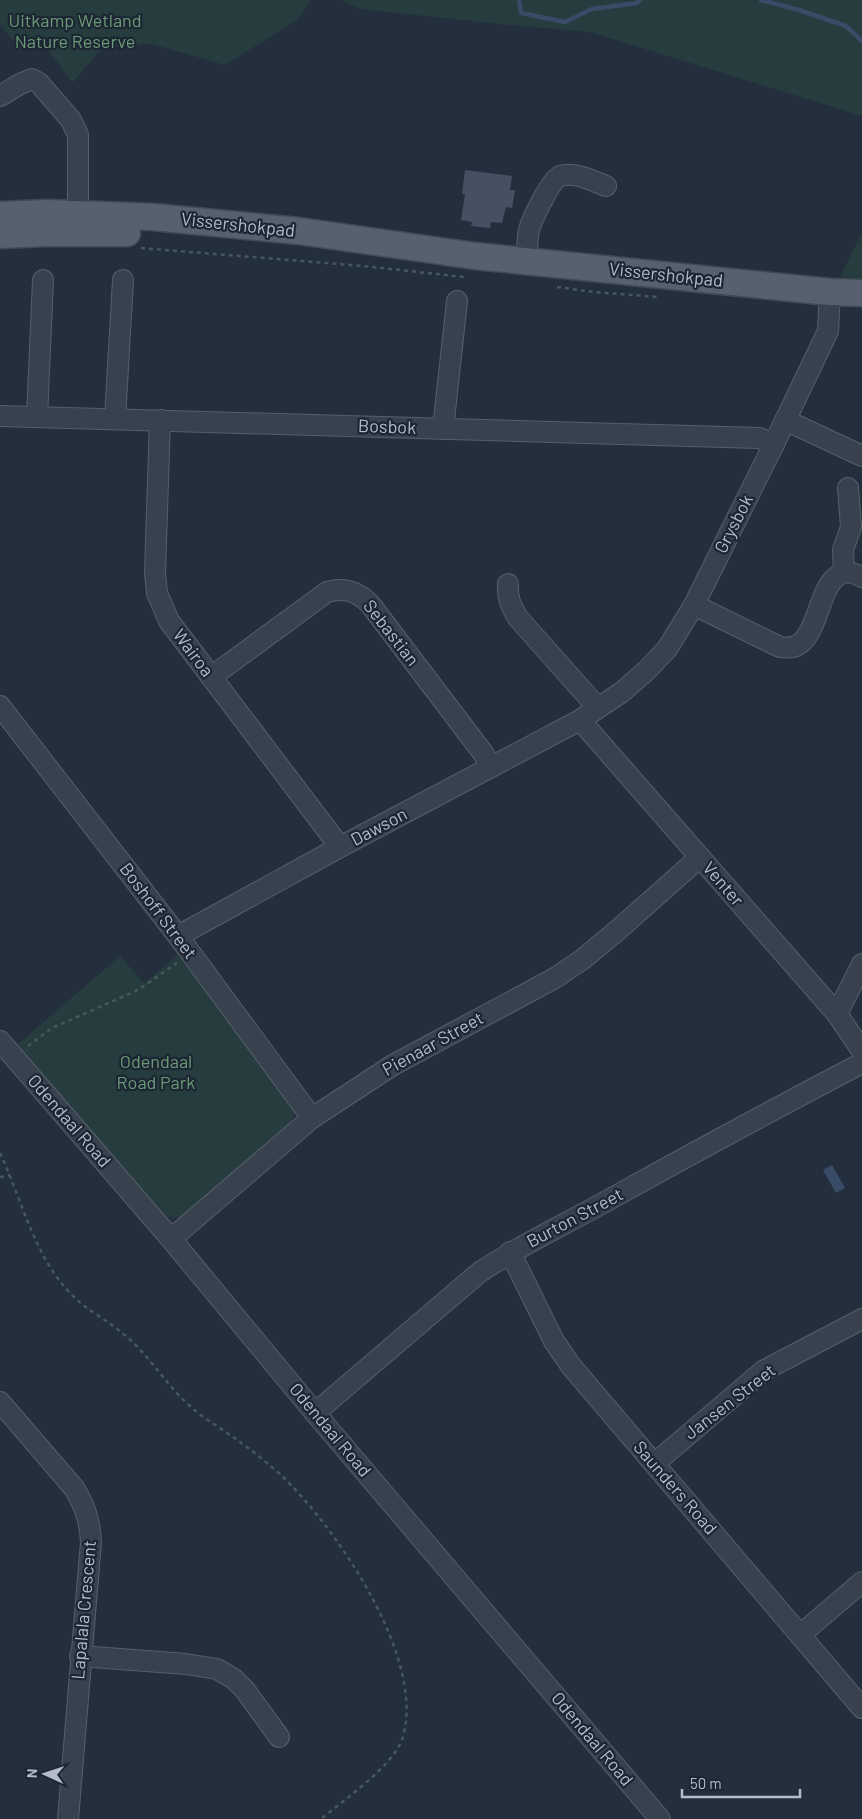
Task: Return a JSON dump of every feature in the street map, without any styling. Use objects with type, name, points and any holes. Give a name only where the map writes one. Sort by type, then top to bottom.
[{"type":"main road","name":"Vissershokpad","points":[[0,215],[76,223]]},
{"type":"main road","name":"Vissershokpad","points":[[0,235],[76,223],[153,217],[299,231],[472,267],[527,261],[830,292],[860,292]]},
{"type":"street","points":[[0,96],[32,79],[39,83],[74,125],[79,140],[76,223]]},
{"type":"street","points":[[527,261],[531,224],[552,184],[559,176],[579,176],[606,186]]},
{"type":"street","points":[[37,417],[43,280]]},
{"type":"street","points":[[115,419],[123,280]]},
{"type":"street","name":"Grysbok","points":[[580,720],[622,692],[667,649],[694,604],[828,331],[830,292]]},
{"type":"street","points":[[443,429],[457,301]]},
{"type":"street","name":"Bosbok","points":[[0,416],[759,438],[774,444]]},
{"type":"street","name":"Wairoa","points":[[160,420],[155,573],[157,593],[168,621],[340,847]]},
{"type":"street","points":[[785,420],[862,456]]},
{"type":"street","points":[[694,604],[780,648],[797,646],[806,638],[830,585],[837,576],[853,574],[843,550],[851,527],[848,488]]},
{"type":"street","points":[[508,584],[507,594],[518,618],[598,708]]},
{"type":"street","name":"Sebastian","points":[[211,677],[327,592],[341,589],[356,592],[370,604],[483,753],[491,767]]},
{"type":"street","name":"Boshoff Street","points":[[0,706],[191,953],[312,1118]]},
{"type":"street","name":"Dawson","points":[[178,936],[340,847],[580,720]]},
{"type":"street","name":"Venter","points":[[580,720],[837,1014],[862,1051]]},
{"type":"street","name":"Pienaar Street","points":[[171,1240],[312,1118],[393,1065],[555,978],[583,959],[612,935],[700,857]]},
{"type":"street","points":[[837,1014],[862,964]]},
{"type":"street","name":"Odendaal Road","points":[[0,1041],[171,1240],[315,1413],[660,1819]]},
{"type":"street","name":"Burton Street","points":[[315,1413],[480,1272],[510,1252],[862,1063]]},
{"type":"street","name":"Saunders Road","points":[[510,1252],[554,1341],[571,1366],[862,1708]]},
{"type":"street","name":"Jansen Street","points":[[655,1463],[763,1371],[862,1319]]},
{"type":"street","name":"Lapalala Crescent","points":[[0,1402],[74,1488],[88,1514],[91,1542],[80,1656],[68,1819]]},
{"type":"street","points":[[800,1635],[862,1582]]},
{"type":"street","points":[[80,1656],[186,1664],[217,1669],[234,1679],[245,1690],[279,1737]]},
{"type":"path","points":[[139,248],[363,266],[424,274],[472,267]]},
{"type":"path","points":[[557,287],[594,292],[661,296]]},
{"type":"path","points":[[13,1056],[52,1028],[138,990],[191,953]]},
{"type":"path","points":[[0,1153],[32,1231],[49,1264],[65,1287],[81,1303],[140,1348],[178,1394],[197,1413],[253,1451],[297,1492],[333,1535],[352,1563],[382,1620],[404,1680],[407,1711],[402,1741],[385,1765],[322,1819]]},
{"type":"path","points":[[0,1177],[10,1175]]},
{"type":"green space","name":"Uitkamp Wetland Nature Reserve","points":[[0,0],[311,0],[297,20],[225,65],[152,44],[104,46],[72,83],[38,35],[21,50],[0,25]]},
{"type":"green space","points":[[341,0],[862,0],[862,116],[590,32],[360,9]]},
{"type":"green space","points":[[862,232],[862,279],[840,277]]},
{"type":"green space","name":"Odendaal Road Park","points":[[178,955],[291,1103],[294,1114],[290,1126],[187,1214],[172,1218],[164,1216],[157,1211],[17,1045],[120,956],[144,983]]},
{"type":"water","points":[[832,1165],[845,1188],[836,1193],[823,1170]]},
{"type":"building","points":[[465,170],[512,176],[510,190],[515,190],[512,208],[506,207],[502,223],[491,222],[490,228],[471,226],[472,222],[461,220],[465,194],[462,194]]},
{"type":"waterway","points":[[519,0],[521,13],[565,22],[592,9],[637,3],[640,0]]},
{"type":"waterway","points":[[761,0],[799,10],[846,26],[862,41]]}]
